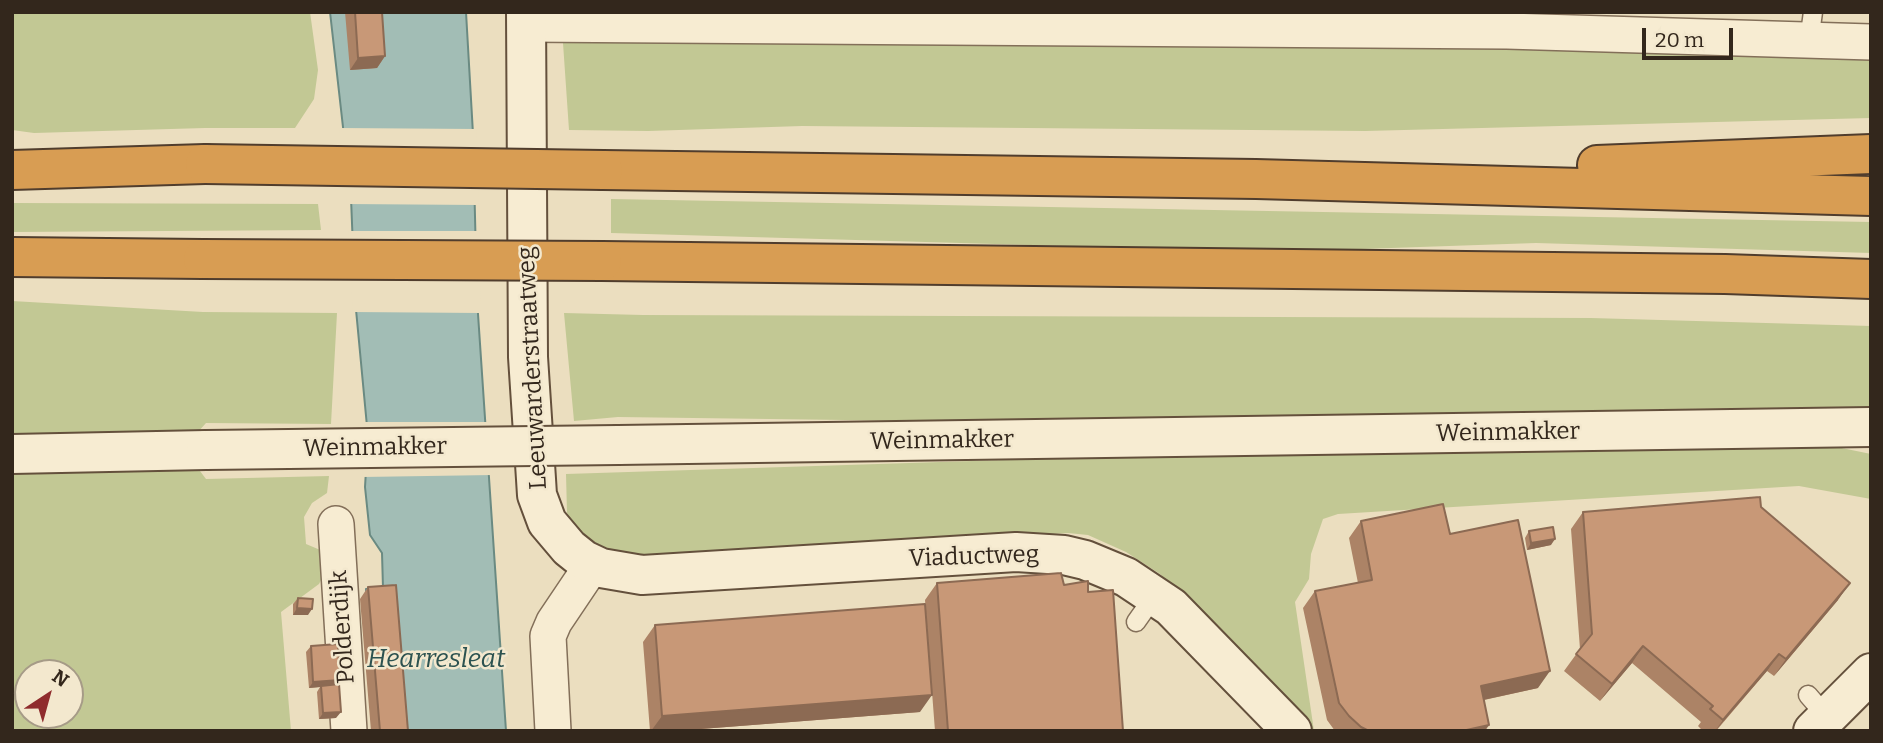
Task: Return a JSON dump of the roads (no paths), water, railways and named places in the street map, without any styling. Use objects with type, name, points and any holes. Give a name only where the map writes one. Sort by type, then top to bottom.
[{"type":"highway","points":[[1255,179],[1871,154]]},
{"type":"highway","points":[[12,170],[205,164],[1255,179],[1871,196]]},
{"type":"highway","points":[[12,257],[1725,274],[1871,279]]},
{"type":"highway","points":[[1725,274],[1871,292]]},
{"type":"main road","name":"Leeuwarderstraatweg","points":[[526,18],[528,357],[537,495],[552,531],[569,548],[593,565]]},
{"type":"main road","name":"Weinmakker","points":[[12,454],[1871,427]]},
{"type":"main road","name":"Viaductweg","points":[[593,565],[618,572],[656,574],[1031,553],[1064,555],[1106,567],[1146,608],[1171,607],[1292,731]]},
{"type":"main road","points":[[1816,714],[1871,673]]},
{"type":"street","points":[[526,18],[1609,33],[1811,27],[1871,42]]},
{"type":"street","name":"Polderdijk","points":[[336,524],[349,731]]},
{"type":"street","points":[[553,731],[548,636],[554,622],[593,565]]},
{"type":"water","name":"Hearresleat","points":[[330,12],[466,12],[473,134],[477,299],[506,731],[375,731],[366,589],[383,588],[382,553],[370,535],[365,487],[368,437],[355,299],[351,198]]}]
